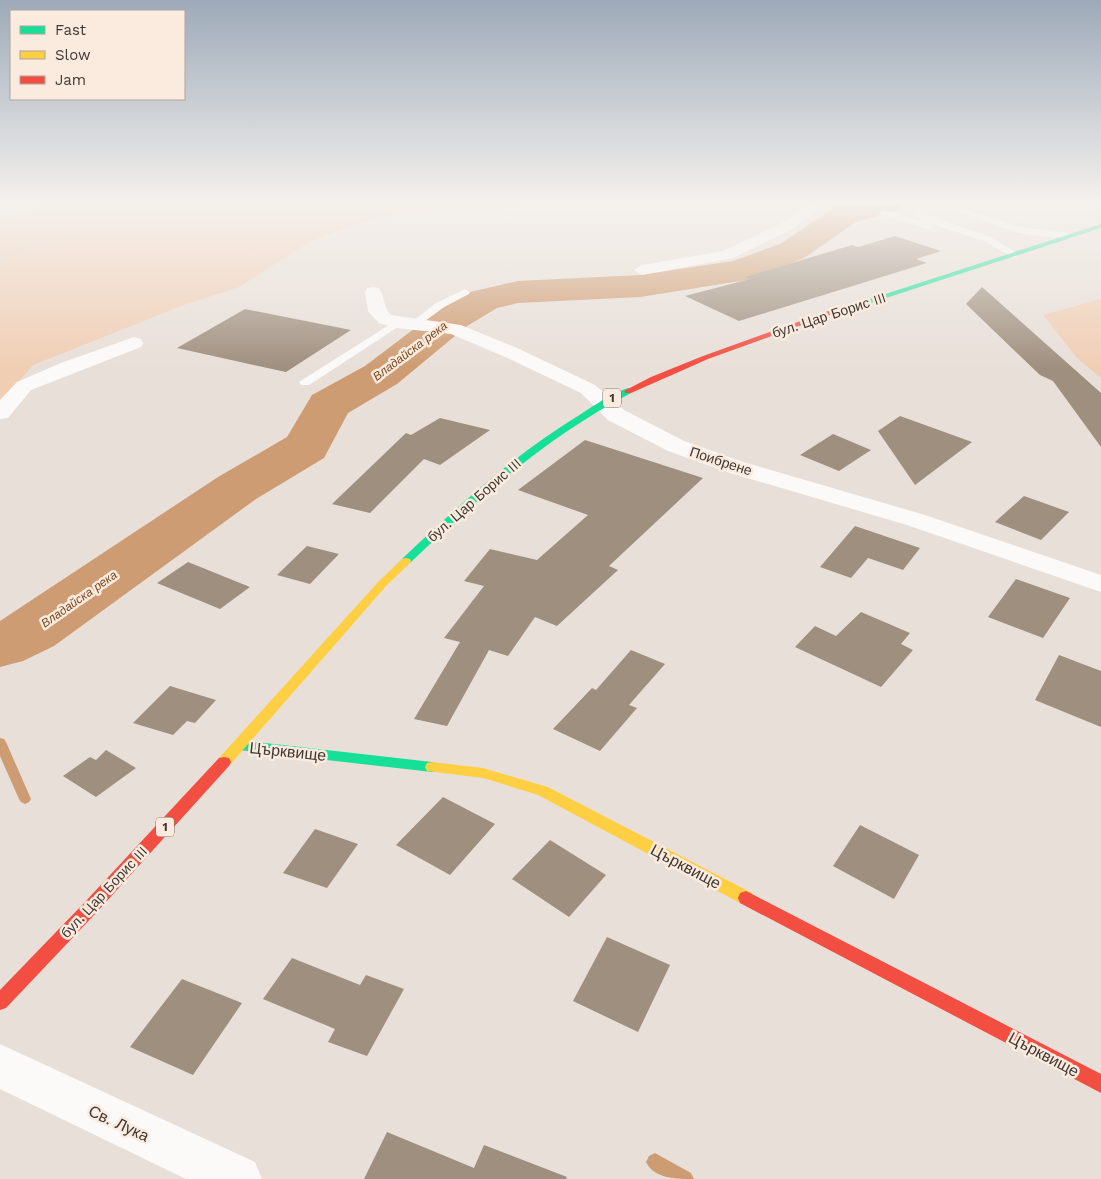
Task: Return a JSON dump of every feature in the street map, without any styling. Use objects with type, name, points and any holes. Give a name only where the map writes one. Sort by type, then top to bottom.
[{"type":"main road","name":"бул. Цар Борис III","points":[[0,1002],[90,908],[239,745],[383,583],[458,511],[533,450],[602,403],[671,370],[737,344],[1005,258]]},
{"type":"main road","name":"Църквище","points":[[239,745],[483,773],[543,791],[1101,1084]]},
{"type":"street","points":[[642,270],[709,258]]},
{"type":"street","name":"Поибрене","points":[[373,292],[377,311],[385,318],[405,324],[455,329],[588,389],[616,415],[676,446],[735,467],[916,520],[1101,584]]},
{"type":"street","points":[[0,413],[24,386],[68,367],[134,343]]},
{"type":"street","name":"Св. Лука","points":[[0,1066],[238,1179]]},
{"type":"lane","points":[[305,382],[405,324],[465,292]]},
{"type":"shaded area","points":[[0,258],[284,258],[239,287],[184,305],[33,365],[0,403]]},
{"type":"shaded area","points":[[1101,299],[1101,378],[1077,358],[1043,315]]},
{"type":"building","points":[[808,258],[919,258],[916,259],[927,263],[739,321],[685,296],[750,279],[745,277]]},
{"type":"building","points":[[982,287],[1101,393],[1101,447],[1053,381],[1040,375],[966,304]]},
{"type":"building","points":[[245,309],[351,330],[286,372],[177,348]]},
{"type":"building","points":[[900,416],[972,442],[915,485],[878,431]]},
{"type":"building","points":[[440,418],[490,430],[440,465],[424,459],[370,513],[332,504],[406,433],[411,435]]},
{"type":"building","points":[[833,434],[871,450],[839,471],[800,455]]},
{"type":"building","points":[[585,440],[703,478],[609,566],[618,570],[557,626],[535,617],[508,656],[489,650],[447,726],[414,719],[460,642],[444,638],[484,586],[464,581],[490,549],[537,560],[588,515],[518,490]]},
{"type":"building","points":[[1024,496],[1069,512],[1041,540],[995,522]]},
{"type":"building","points":[[855,526],[920,548],[903,570],[868,558],[851,578],[820,567]]},
{"type":"building","points":[[307,546],[339,554],[310,584],[277,575]]},
{"type":"building","points":[[188,562],[250,587],[220,609],[157,583]]},
{"type":"building","points":[[1016,579],[1070,598],[1043,638],[988,617]]},
{"type":"building","points":[[861,612],[910,633],[901,644],[913,650],[881,687],[795,647],[815,626],[836,636]]},
{"type":"building","points":[[631,650],[665,664],[629,705],[637,708],[600,751],[553,729],[592,688],[596,690]]},
{"type":"building","points":[[1059,655],[1101,671],[1101,727],[1035,700]]},
{"type":"building","points":[[170,686],[216,700],[195,723],[187,721],[173,735],[133,723]]},
{"type":"building","points":[[106,750],[136,768],[96,797],[63,776],[90,757],[96,760]]},
{"type":"building","points":[[443,797],[495,824],[450,875],[396,845]]},
{"type":"building","points":[[860,825],[919,855],[894,899],[833,866]]},
{"type":"building","points":[[315,829],[358,844],[327,888],[283,873]]},
{"type":"building","points":[[550,840],[606,875],[569,917],[512,879]]},
{"type":"building","points":[[607,937],[670,965],[638,1032],[573,1001]]},
{"type":"building","points":[[292,958],[360,985],[366,975],[404,989],[367,1056],[328,1042],[335,1029],[263,999]]},
{"type":"building","points":[[182,979],[242,1003],[193,1075],[130,1047]]},
{"type":"building","points":[[387,1132],[474,1168],[484,1145],[567,1177],[566,1179],[364,1179]]},
{"type":"waterway","name":"Владайска река","points":[[0,646],[31,632],[237,488],[306,447],[329,405],[381,375],[453,318],[484,300],[518,292],[640,286],[740,271],[774,258]]},
{"type":"waterway","points":[[0,742],[25,799]]},
{"type":"waterway","points":[[655,1162],[685,1179]]},
{"type":"traffic: fast","points":[[837,311],[1002,258]]},
{"type":"traffic: fast","points":[[406,561],[457,513],[511,467],[567,426],[597,407],[628,391]]},
{"type":"traffic: fast","points":[[239,745],[432,767]]},
{"type":"traffic: slow","points":[[224,762],[383,583],[406,561]]},
{"type":"traffic: slow","points":[[432,767],[483,773],[543,791],[746,898]]},
{"type":"traffic: jam","points":[[628,391],[705,358],[837,311]]},
{"type":"traffic: jam","points":[[0,1002],[90,908],[224,762]]},
{"type":"traffic: jam","points":[[746,898],[1101,1084]]}]
